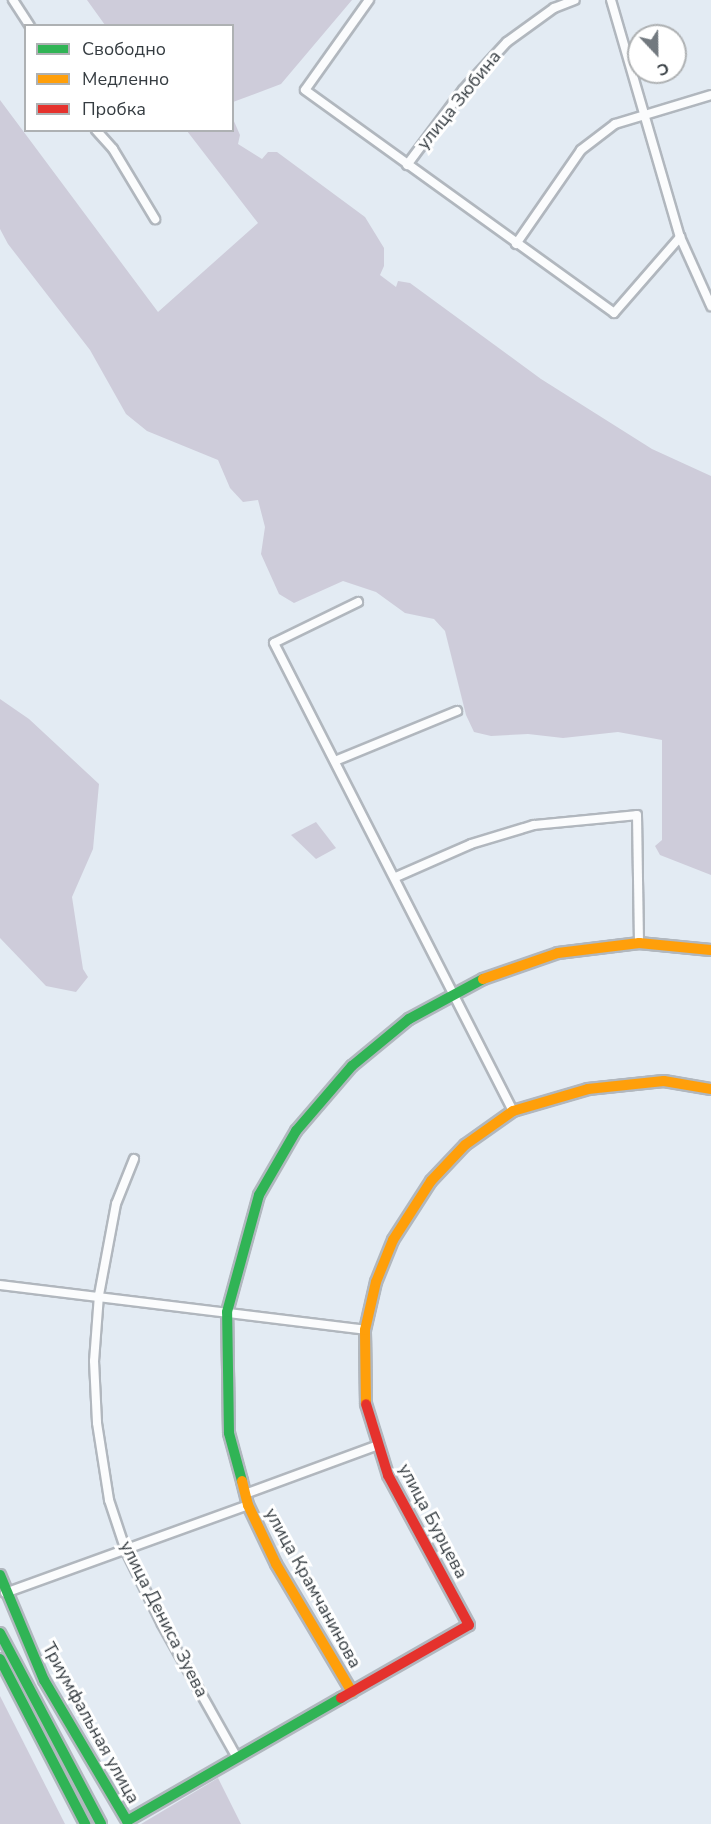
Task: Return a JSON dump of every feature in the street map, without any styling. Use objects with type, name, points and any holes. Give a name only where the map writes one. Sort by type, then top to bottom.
[{"type":"street","points":[[13,0],[29,24]]},
{"type":"street","points":[[369,0],[305,90],[614,313],[680,237]]},
{"type":"street","name":"улица Зюбина","points":[[407,165],[463,90],[507,42],[554,8],[575,0]]},
{"type":"street","points":[[611,0],[642,114],[680,237],[711,306]]},
{"type":"street","points":[[516,244],[581,150],[615,124],[711,95]]},
{"type":"street","points":[[98,132],[113,148],[155,219]]},
{"type":"street","points":[[358,602],[274,643],[396,877],[513,1111]]},
{"type":"street","points":[[335,760],[457,711]]},
{"type":"street","points":[[396,877],[471,844],[534,825],[637,815],[639,943]]},
{"type":"street","name":"улица Крамчанинова","points":[[352,1692],[276,1564],[247,1499],[229,1433],[227,1312],[259,1195],[296,1131],[352,1066],[409,1019],[454,992],[512,967],[558,953],[639,943],[711,950]]},
{"type":"street","name":"улица Бурцева","points":[[352,1692],[469,1624],[388,1475],[367,1412],[363,1373],[365,1330],[376,1282],[393,1240],[431,1181],[465,1145],[513,1111],[610,1087],[664,1081],[711,1089]]},
{"type":"street","name":"улица Дениса Зуева","points":[[134,1160],[116,1204],[99,1294],[94,1361],[97,1423],[109,1500],[126,1551],[162,1624],[236,1755]]},
{"type":"street","points":[[0,1284],[99,1294],[365,1330]]},
{"type":"street","points":[[5,1593],[126,1551],[378,1445]]},
{"type":"street","name":"Триумфальная улица","points":[[0,1575],[5,1593],[44,1680],[127,1821],[236,1755]]},
{"type":"street","points":[[0,1633],[101,1824]]},
{"type":"street","points":[[0,1659],[85,1824]]},
{"type":"street","points":[[236,1755],[352,1692]]},
{"type":"shaded area","points":[[87,0],[352,0],[281,84],[234,102],[234,24],[104,24]]},
{"type":"shaded area","points":[[0,100],[158,312],[258,223],[188,132],[234,132],[234,121],[240,135],[238,144],[262,159],[268,152],[277,152],[365,217],[384,248],[384,266],[380,275],[396,287],[398,281],[410,283],[541,379],[652,449],[711,476],[711,875],[660,855],[655,846],[662,840],[662,740],[618,732],[563,738],[528,734],[491,736],[474,732],[466,715],[445,631],[434,619],[405,613],[376,592],[343,581],[294,603],[279,594],[261,554],[265,527],[258,500],[243,502],[230,488],[218,460],[147,431],[126,414],[90,350],[8,244],[0,229]]},
{"type":"shaded area","points":[[0,699],[29,719],[99,784],[93,849],[72,897],[83,969],[88,977],[76,992],[46,986],[0,938]]},
{"type":"shaded area","points":[[316,822],[336,848],[316,859],[291,835]]},
{"type":"shaded area","points":[[0,1696],[65,1824],[0,1824]]},
{"type":"shaded area","points":[[218,1778],[241,1824],[141,1824]]},
{"type":"traffic: fast","points":[[242,1481],[229,1433],[227,1312],[259,1195],[296,1131],[352,1066],[409,1019],[483,979]]},
{"type":"traffic: fast","points":[[0,1575],[44,1680],[127,1821],[341,1698]]},
{"type":"traffic: fast","points":[[0,1633],[101,1824]]},
{"type":"traffic: fast","points":[[0,1659],[85,1824]]},
{"type":"traffic: slow","points":[[483,979],[558,953],[639,943],[711,950]]},
{"type":"traffic: slow","points":[[366,1404],[365,1330],[376,1282],[393,1240],[431,1181],[465,1145],[513,1111],[588,1089],[664,1081],[711,1089]]},
{"type":"traffic: slow","points":[[242,1481],[248,1505],[276,1564],[352,1692]]},
{"type":"traffic: jam","points":[[341,1698],[469,1625],[388,1475],[366,1404]]}]
